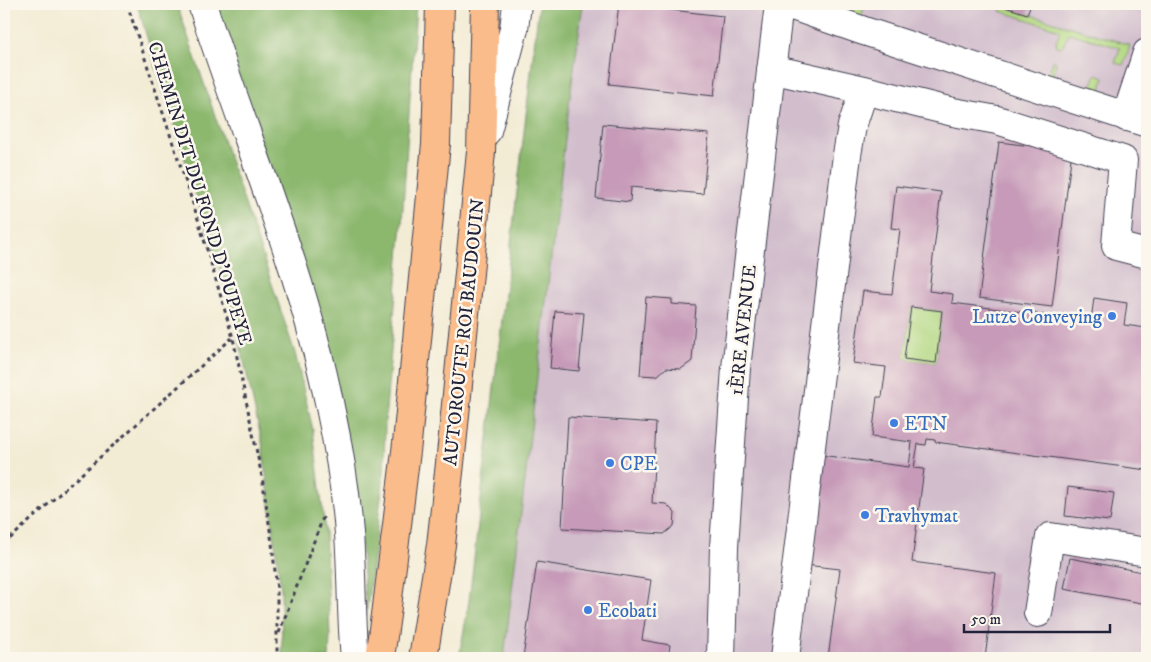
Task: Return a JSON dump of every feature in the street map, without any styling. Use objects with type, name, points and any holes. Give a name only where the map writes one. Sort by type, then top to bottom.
[{"type":"highway","points":[[380,658],[407,443],[435,154],[440,4]]},
{"type":"highway","name":"AUTOROUTE ROI BAUDOUIN","points":[[424,658],[441,545],[481,152],[485,4]]},
{"type":"street","points":[[202,4],[252,145],[308,313],[330,406],[342,468],[349,532],[354,658]]},
{"type":"street","points":[[481,152],[514,29],[517,4]]},
{"type":"street","name":"1ÈRE AVENUE","points":[[721,658],[724,547],[736,368],[779,4]]},
{"type":"street","points":[[787,4],[1137,120],[1147,53]]},
{"type":"street","points":[[771,69],[953,112],[997,120],[1123,160],[1116,246],[1147,254]]},
{"type":"street","points":[[785,658],[847,155],[852,126],[864,90]]},
{"type":"street","points":[[1038,614],[1050,537],[1147,552]]},
{"type":"path","name":"CHEMIN DIT DU FOND D'OUPEYE","points":[[127,4],[198,219],[233,338],[262,477],[272,544],[277,590],[277,658]]},
{"type":"path","points":[[4,544],[233,338]]},
{"type":"path","points":[[278,636],[324,515]]},
{"type":"shaded area","points":[[583,4],[1147,4],[1147,658],[504,658],[570,97]]},
{"type":"green space","points":[[137,4],[177,4],[295,353],[313,430],[325,530],[330,636],[329,658],[282,658],[281,590],[262,442],[233,313]]},
{"type":"green space","points":[[214,4],[416,4],[402,223],[385,421],[384,474],[366,616],[360,530]]},
{"type":"green space","points":[[539,4],[583,4],[570,97],[504,658],[459,658],[469,601]]},
{"type":"green space","points":[[838,4],[865,4],[861,18]]},
{"type":"green space","points":[[1001,6],[1130,45],[1123,65],[1115,63],[1120,48],[1069,33],[1063,46],[1057,46],[1056,42],[1060,30],[1000,11]]},
{"type":"green space","points":[[1053,61],[1056,63],[1052,78],[1089,92],[1096,74],[1104,77],[1101,91],[1098,95],[1047,79]]},
{"type":"green space","points":[[911,307],[942,311],[936,363],[904,359]]},
{"type":"building","points":[[619,4],[723,16],[714,96],[609,84]]},
{"type":"building","points":[[996,4],[1031,4],[1027,14]]},
{"type":"building","points":[[603,124],[709,134],[703,194],[631,187],[630,202],[596,198]]},
{"type":"building","points":[[999,142],[1072,151],[1052,307],[979,298]]},
{"type":"building","points":[[896,186],[941,192],[929,291],[953,294],[952,303],[1091,321],[1094,298],[1127,303],[1124,325],[1147,328],[1147,470],[935,442],[935,440],[927,439],[926,445],[918,444],[914,468],[924,469],[912,562],[996,573],[985,658],[828,658],[840,569],[805,565],[820,455],[909,467],[912,442],[872,437],[877,397],[882,397],[886,367],[853,363],[863,291],[892,294],[900,229],[891,228]],"holes":[[[911,307],[942,311],[936,363],[904,359]]]},
{"type":"building","points":[[646,297],[672,299],[672,304],[696,306],[692,361],[681,369],[666,368],[657,376],[640,375]]},
{"type":"building","points":[[555,311],[584,313],[579,371],[550,368]]},
{"type":"building","name":"CPE","points":[[568,417],[656,423],[652,503],[666,504],[675,513],[674,526],[664,534],[562,528]]},
{"type":"building","points":[[1068,487],[1114,493],[1110,521],[1065,516]]},
{"type":"building","points":[[1070,558],[1147,573],[1147,604],[1064,589]]},
{"type":"building","name":"Ecobati","points":[[537,562],[651,580],[642,640],[670,645],[668,658],[523,658]]},
{"type":"place","name":"Lutze Conveying","points":[[1112,316]]},
{"type":"place","name":"ETN","points":[[894,423]]},
{"type":"place","name":"CPE","points":[[610,463]]},
{"type":"place","name":"Travhymat","points":[[865,515]]},
{"type":"place","name":"Ecobati","points":[[588,610]]}]
